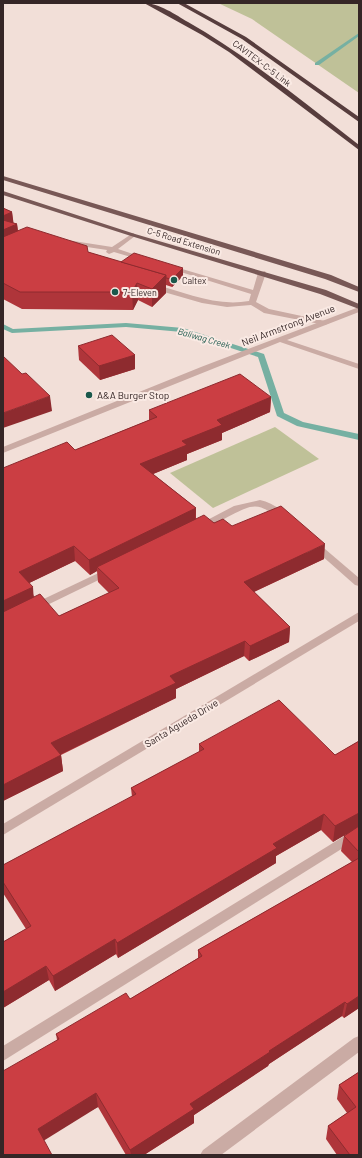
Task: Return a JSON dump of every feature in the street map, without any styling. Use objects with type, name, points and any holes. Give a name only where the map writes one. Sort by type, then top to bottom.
[{"type":"highway","name":"CAVITEX–C-5 Link","points":[[147,3],[182,20],[220,42],[359,148]]},
{"type":"highway","name":"CAVITEX–C-5 Link","points":[[180,3],[244,38],[359,120]]},
{"type":"main road","name":"C-5 Road Extension","points":[[3,178],[328,277],[359,290]]},
{"type":"main road","name":"C-5 Road Extension","points":[[3,193],[133,235],[323,292],[359,308]]},
{"type":"street","points":[[102,256],[113,250],[133,235]]},
{"type":"street","points":[[61,241],[113,250],[150,261]]},
{"type":"street","points":[[166,266],[256,293]]},
{"type":"street","points":[[252,303],[262,273]]},
{"type":"street","points":[[146,284],[218,306],[236,307],[252,303],[267,311],[325,323]]},
{"type":"street","name":"Neil Armstrong Avenue","points":[[3,450],[225,361],[325,323],[359,308]]},
{"type":"street","points":[[281,340],[359,367]]},
{"type":"street","points":[[190,532],[240,507],[259,503],[275,510],[293,526]]},
{"type":"street","points":[[305,536],[359,583]]},
{"type":"street","points":[[25,612],[118,567]]},
{"type":"street","name":"Santa Agueda Drive","points":[[3,830],[359,616]]},
{"type":"street","points":[[3,1054],[359,832]]},
{"type":"street","points":[[208,1155],[359,1043]]},
{"type":"green space","points":[[218,3],[359,3],[359,93],[252,19]]},
{"type":"green space","points":[[275,427],[319,459],[213,508],[170,473]]},
{"type":"building","points":[[3,208],[12,212],[3,216]]},
{"type":"building","points":[[3,220],[17,224],[3,230]]},
{"type":"building","points":[[27,227],[87,246],[88,252],[166,275],[152,289],[137,283],[132,292],[20,292],[3,283],[3,237]]},
{"type":"building","points":[[134,253],[183,268],[172,279],[166,278],[166,275],[121,262]]},
{"type":"building","points":[[112,335],[135,355],[99,366],[78,346]]},
{"type":"building","points":[[3,356],[22,374],[26,373],[50,396],[3,413]]},
{"type":"building","points":[[240,374],[271,397],[217,420],[222,425],[182,441],[187,445],[140,464],[196,508],[89,560],[74,546],[19,572],[33,587],[3,601],[3,468],[67,442],[75,450],[157,417],[149,410]]},
{"type":"building","points":[[281,506],[325,544],[244,582],[290,627],[250,646],[245,641],[170,676],[176,683],[51,743],[61,755],[3,785],[3,612],[40,594],[59,616],[119,588],[97,567],[204,515],[214,523],[223,519],[232,526]]},
{"type":"building","points":[[279,700],[335,755],[359,741],[359,813],[335,826],[324,814],[273,844],[277,848],[117,943],[115,939],[53,976],[46,966],[3,992],[3,942],[31,926],[3,882],[3,865],[136,794],[131,788],[204,749],[199,744]]},
{"type":"building","points":[[359,826],[359,852],[344,836]]},
{"type":"building","points":[[359,858],[359,996],[347,1004],[345,1002],[190,1104],[194,1109],[130,1150],[96,1093],[38,1129],[52,1155],[3,1155],[3,1071],[59,1039],[56,1034],[126,993],[130,999],[202,956],[198,950]]},
{"type":"building","points":[[359,1072],[359,1155],[350,1155],[328,1126],[356,1107],[339,1085]]},
{"type":"waterway","points":[[317,64],[359,34]]},
{"type":"waterway","name":"Baliwag Creek","points":[[3,326],[12,331],[126,325],[183,330],[261,356],[280,414],[300,424],[359,437]]},
{"type":"place","name":"Caltex","points":[[174,280]]},
{"type":"place","name":"7-Eleven","points":[[115,292]]},
{"type":"place","name":"A&A Burger Stop","points":[[89,395]]}]
